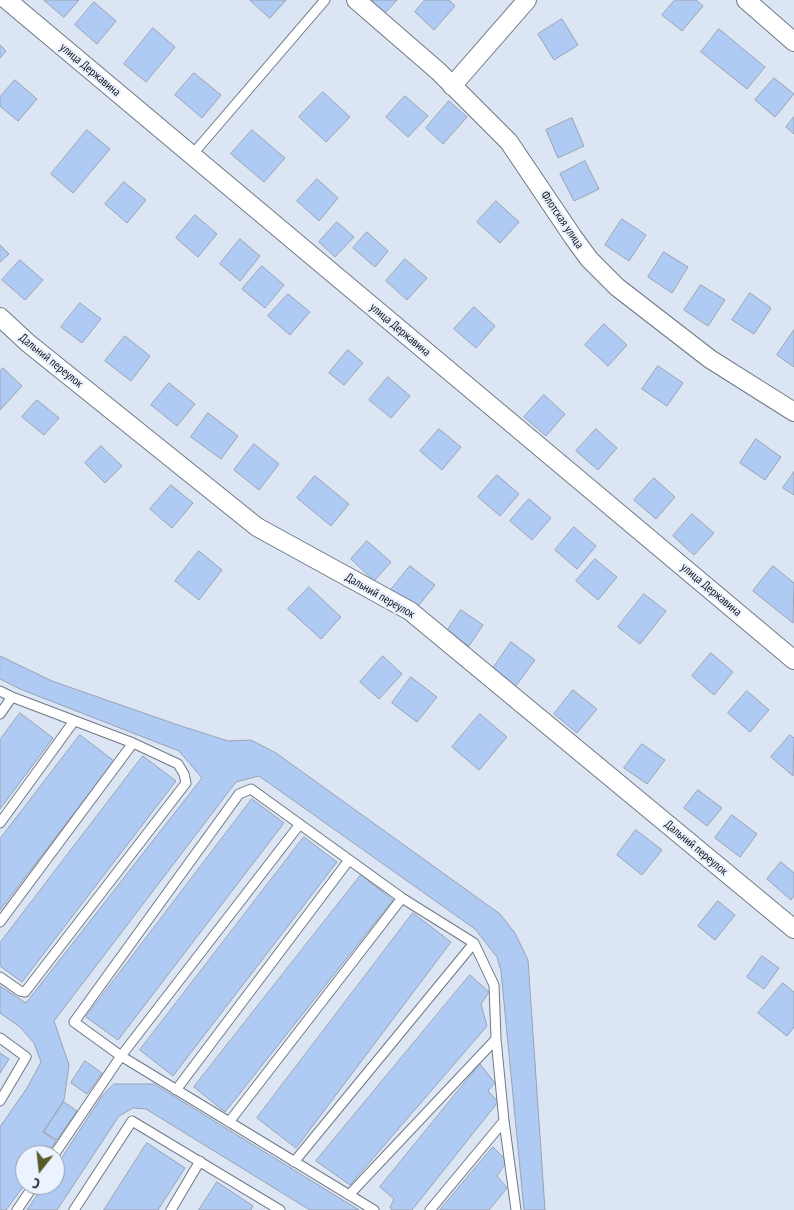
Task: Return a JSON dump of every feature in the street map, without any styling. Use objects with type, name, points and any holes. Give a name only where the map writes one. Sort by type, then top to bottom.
[{"type":"street","name":"улица Державина","points":[[7,0],[794,660]]},
{"type":"street","name":"Флотская улица","points":[[356,0],[438,71],[509,142],[572,237],[617,287],[710,359],[794,412]]},
{"type":"street","points":[[452,86],[527,0]]},
{"type":"street","points":[[746,0],[794,42]]},
{"type":"street","name":"Дальний переулок","points":[[0,317],[28,343],[257,527],[410,611],[794,929]]},
{"type":"lane","points":[[192,155],[326,0]]},
{"type":"lane","points":[[0,691],[133,743],[178,764],[184,774],[186,783],[25,992],[20,991],[0,977]]},
{"type":"lane","points":[[0,714],[12,697]]},
{"type":"lane","points":[[0,823],[74,721]]},
{"type":"lane","points":[[0,922],[133,743]]},
{"type":"lane","points":[[374,1210],[121,1056],[74,1022],[239,794],[251,789],[402,898],[474,943],[494,985],[496,1039],[504,1121],[516,1210]]},
{"type":"lane","points":[[61,1145],[121,1056],[300,824]]},
{"type":"lane","points":[[176,1090],[349,860]]},
{"type":"lane","points":[[229,1122],[402,898]]},
{"type":"lane","points":[[294,1162],[474,943]]},
{"type":"lane","points":[[0,1038],[26,1057],[0,1101]]},
{"type":"lane","points":[[349,1195],[496,1039]]},
{"type":"lane","points":[[74,1210],[132,1120],[275,1209]]},
{"type":"lane","points":[[430,1210],[504,1121]]},
{"type":"lane","points":[[171,1210],[200,1161]]},
{"type":"lane","points":[[17,1210],[27,1195]]},
{"type":"building","points":[[44,0],[79,0],[64,17]]},
{"type":"building","points":[[250,0],[286,0],[270,18]]},
{"type":"building","points":[[368,0],[397,0],[384,14]]},
{"type":"building","points":[[425,0],[449,0],[455,6],[434,30],[415,12]]},
{"type":"building","points":[[675,0],[696,0],[703,6],[682,31],[662,15]]},
{"type":"building","points":[[94,2],[116,21],[97,44],[75,25]]},
{"type":"building","points":[[562,19],[578,45],[554,60],[538,34]]},
{"type":"building","points":[[153,28],[175,47],[146,82],[124,64]]},
{"type":"building","points":[[719,29],[765,67],[747,89],[701,52]]},
{"type":"building","points":[[0,45],[6,51],[0,58]]},
{"type":"building","points":[[194,73],[221,95],[202,118],[175,95]]},
{"type":"building","points":[[774,78],[794,94],[775,117],[755,100]]},
{"type":"building","points":[[15,80],[37,99],[18,121],[0,106],[0,97]]},
{"type":"building","points":[[323,92],[350,117],[326,142],[299,117]]},
{"type":"building","points":[[405,96],[428,116],[408,137],[386,117]]},
{"type":"building","points":[[449,101],[467,117],[443,144],[426,128]]},
{"type":"building","points":[[794,117],[794,134],[786,127]]},
{"type":"building","points":[[572,118],[584,146],[558,158],[546,130]]},
{"type":"building","points":[[87,130],[110,149],[73,193],[51,174]]},
{"type":"building","points":[[252,130],[285,158],[264,182],[231,154]]},
{"type":"building","points":[[585,161],[599,189],[574,201],[560,174]]},
{"type":"building","points":[[317,179],[338,198],[319,221],[297,201]]},
{"type":"building","points":[[124,182],[146,200],[127,223],[105,204]]},
{"type":"building","points":[[496,201],[519,222],[500,243],[477,222]]},
{"type":"building","points":[[195,215],[217,234],[198,257],[176,238]]},
{"type":"building","points":[[622,219],[646,235],[629,261],[605,245]]},
{"type":"building","points":[[337,222],[354,237],[335,257],[319,242]]},
{"type":"building","points":[[367,232],[388,251],[375,267],[353,248]]},
{"type":"building","points":[[240,239],[260,256],[240,281],[220,264]]},
{"type":"building","points":[[0,245],[9,254],[0,262]]},
{"type":"building","points":[[664,252],[688,267],[672,293],[648,277]]},
{"type":"building","points":[[405,259],[427,278],[407,300],[386,281]]},
{"type":"building","points":[[20,260],[43,280],[25,300],[2,280]]},
{"type":"building","points":[[262,266],[284,285],[265,308],[242,289]]},
{"type":"building","points":[[701,285],[725,300],[708,326],[684,310]]},
{"type":"building","points":[[750,293],[771,308],[754,334],[732,320]]},
{"type":"building","points":[[288,294],[310,312],[290,335],[268,316]]},
{"type":"building","points":[[80,303],[101,319],[82,343],[61,327]]},
{"type":"building","points":[[474,307],[495,326],[476,348],[454,329]]},
{"type":"building","points":[[604,324],[627,345],[608,366],[585,345]]},
{"type":"building","points":[[794,330],[794,367],[777,355]]},
{"type":"building","points":[[125,336],[150,356],[131,381],[105,361]]},
{"type":"building","points":[[348,350],[363,363],[344,385],[329,373]]},
{"type":"building","points":[[658,366],[683,383],[667,406],[642,389]]},
{"type":"building","points":[[3,368],[22,386],[0,410],[0,371]]},
{"type":"building","points":[[388,377],[410,396],[391,418],[369,400]]},
{"type":"building","points":[[169,383],[195,404],[177,426],[151,405]]},
{"type":"building","points":[[544,395],[565,414],[546,436],[524,417]]},
{"type":"building","points":[[37,400],[59,418],[44,435],[22,417]]},
{"type":"building","points":[[208,413],[238,436],[221,459],[191,437]]},
{"type":"building","points":[[439,429],[461,447],[442,470],[420,451]]},
{"type":"building","points":[[596,429],[617,448],[598,470],[576,451]]},
{"type":"building","points":[[756,439],[781,457],[765,480],[740,463]]},
{"type":"building","points":[[254,444],[279,464],[259,490],[234,470]]},
{"type":"building","points":[[101,446],[122,466],[105,483],[85,463]]},
{"type":"building","points":[[794,472],[794,495],[783,488]]},
{"type":"building","points":[[497,475],[519,494],[500,516],[478,497]]},
{"type":"building","points":[[315,476],[349,504],[331,526],[297,498]]},
{"type":"building","points":[[654,478],[675,497],[656,519],[634,500]]},
{"type":"building","points":[[171,485],[193,503],[172,528],[150,509]]},
{"type":"building","points":[[529,499],[551,518],[532,540],[510,521]]},
{"type":"building","points":[[692,514],[714,533],[694,555],[673,536]]},
{"type":"building","points":[[574,527],[596,546],[577,569],[555,550]]},
{"type":"building","points":[[367,541],[391,562],[374,581],[351,559]]},
{"type":"building","points":[[199,551],[222,570],[199,600],[175,581]]},
{"type":"building","points":[[595,559],[617,577],[598,600],[576,581]]},
{"type":"building","points":[[410,566],[435,585],[415,610],[390,591]]},
{"type":"building","points":[[773,566],[794,583],[793,623],[753,591]]},
{"type":"building","points":[[309,587],[341,617],[321,639],[288,609]]},
{"type":"building","points":[[644,594],[666,611],[640,644],[618,627]]},
{"type":"building","points":[[461,610],[483,625],[469,646],[447,631]]},
{"type":"building","points":[[511,642],[535,660],[515,687],[492,670]]},
{"type":"building","points":[[711,653],[733,672],[714,695],[692,676]]},
{"type":"building","points":[[0,656],[52,681],[178,725],[228,741],[251,740],[276,753],[500,914],[515,933],[528,960],[545,1210],[524,1210],[501,971],[497,957],[475,929],[259,776],[236,782],[54,1021],[69,1065],[64,1100],[43,1132],[56,1141],[53,1145],[15,1145],[15,1195],[17,1195],[6,1210],[0,1210],[0,1127],[27,1088],[41,1062],[34,1043],[20,1027],[0,1013],[0,986],[26,1003],[202,778],[179,751],[20,689],[0,679]]},
{"type":"building","points":[[383,656],[402,674],[379,699],[360,682]]},
{"type":"building","points":[[411,677],[437,697],[417,722],[392,703]]},
{"type":"building","points":[[573,690],[597,709],[577,733],[554,714]]},
{"type":"building","points":[[747,691],[769,710],[750,732],[728,713]]},
{"type":"building","points":[[20,713],[53,738],[0,809],[0,740]]},
{"type":"building","points":[[480,714],[507,737],[479,770],[452,747]]},
{"type":"building","points":[[80,735],[114,761],[0,910],[0,839]]},
{"type":"building","points":[[790,735],[794,738],[793,776],[771,757]]},
{"type":"building","points":[[642,744],[665,760],[647,784],[624,768]]},
{"type":"building","points":[[143,756],[176,781],[22,982],[0,966],[0,943]]},
{"type":"building","points":[[698,790],[722,808],[707,826],[684,808]]},
{"type":"building","points":[[252,799],[284,823],[118,1040],[86,1017]]},
{"type":"building","points":[[732,815],[757,834],[740,857],[715,838]]},
{"type":"building","points":[[636,830],[662,850],[642,875],[617,855]]},
{"type":"building","points":[[304,837],[337,862],[173,1076],[140,1050]]},
{"type":"building","points":[[781,862],[794,873],[794,896],[791,900],[767,879]]},
{"type":"building","points":[[361,875],[393,900],[225,1112],[194,1087]]},
{"type":"building","points":[[718,901],[735,915],[715,940],[698,926]]},
{"type":"building","points":[[413,913],[451,942],[296,1148],[257,1118]]},
{"type":"building","points":[[762,956],[779,968],[764,989],[747,977]]},
{"type":"building","points":[[470,975],[489,992],[481,1004],[487,1026],[350,1185],[316,1161]]},
{"type":"building","points":[[783,983],[794,992],[794,1027],[787,1036],[758,1013]]},
{"type":"building","points":[[0,1053],[9,1059],[0,1073]]},
{"type":"building","points":[[85,1061],[102,1073],[87,1094],[71,1083]]},
{"type":"building","points":[[480,1064],[495,1083],[488,1091],[498,1102],[412,1210],[392,1210],[390,1208],[394,1199],[380,1187]]},
{"type":"building","points":[[114,1084],[154,1084],[359,1210],[310,1210],[146,1109],[133,1108],[119,1116],[57,1210],[27,1210],[37,1195],[65,1195],[65,1153],[102,1096]]},
{"type":"building","points":[[64,1102],[77,1111],[57,1140],[44,1132]]},
{"type":"building","points":[[147,1143],[185,1168],[158,1210],[104,1210]]},
{"type":"building","points":[[493,1147],[507,1161],[497,1176],[507,1188],[489,1210],[440,1210]]},
{"type":"building","points":[[217,1182],[253,1206],[251,1210],[199,1210]]}]
